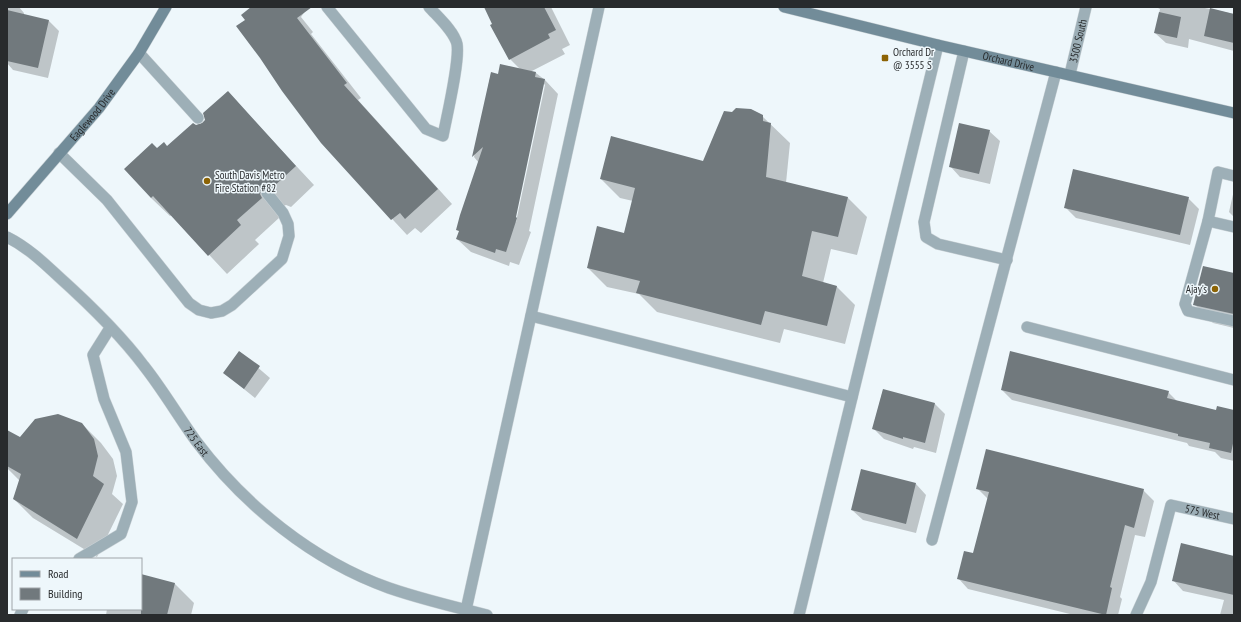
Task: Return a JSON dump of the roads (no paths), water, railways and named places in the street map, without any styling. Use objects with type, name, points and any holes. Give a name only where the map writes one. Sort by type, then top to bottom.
[{"type":"main road","name":"Eaglewood Drive","points":[[7,214],[99,108],[139,53],[166,7]]},
{"type":"main road","name":"Orchard Drive","points":[[784,7],[938,45],[1070,74],[1234,113]]},
{"type":"street","points":[[327,7],[426,129],[443,136],[456,59],[457,44],[444,24],[429,7]]},
{"type":"street","points":[[466,610],[600,7]]},
{"type":"street","name":"3500 South","points":[[1070,74],[1086,7]]},
{"type":"street","points":[[799,615],[938,45]]},
{"type":"street","points":[[964,51],[924,222],[924,230],[926,237],[938,244],[1007,260]]},
{"type":"street","points":[[139,53],[198,118]]},
{"type":"street","points":[[932,540],[1056,72]]},
{"type":"street","points":[[59,153],[107,200],[189,303],[199,310],[211,313],[222,311],[232,306],[282,259],[289,236],[288,224],[284,213],[267,193]]},
{"type":"street","points":[[1234,176],[1218,172],[1208,221],[1185,304],[1188,311],[1234,321]]},
{"type":"street","points":[[1208,221],[1234,227]]},
{"type":"street","name":"725 East","points":[[7,237],[22,244],[80,295],[144,365],[196,441],[215,464],[234,485],[280,527],[306,547],[362,577],[388,588],[424,599],[487,615]]},
{"type":"street","points":[[531,316],[852,397]]},
{"type":"street","points":[[1027,327],[1234,380]]},
{"type":"street","points":[[81,558],[121,534],[132,502],[126,452],[104,399],[92,355],[110,328]]},
{"type":"street","name":"575 West","points":[[1136,615],[1151,582],[1170,504],[1234,519]]},
{"type":"place","name":"Orchard Dr @ 3555 S","points":[[885,58]]},
{"type":"place","name":"South Davis Metro Fire Station #82","points":[[207,181]]},
{"type":"place","name":"Ajay's","points":[[1215,289]]}]
